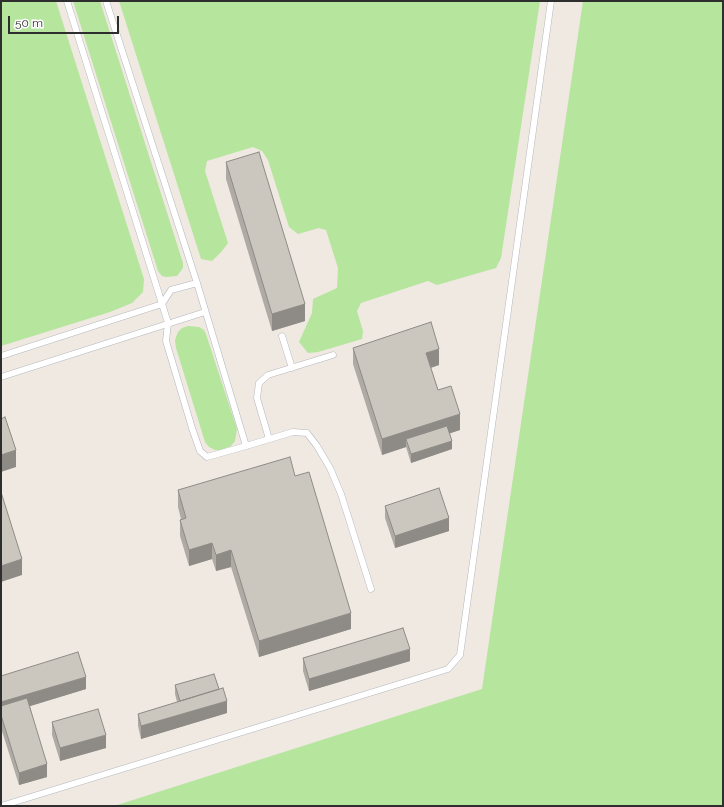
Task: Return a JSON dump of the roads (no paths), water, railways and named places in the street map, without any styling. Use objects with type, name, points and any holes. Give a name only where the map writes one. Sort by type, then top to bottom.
[{"type":"lane","points":[[67,1],[168,324],[166,341],[200,451],[206,457],[293,432],[307,433],[317,446],[330,468],[341,494],[371,590]]},
{"type":"lane","points":[[106,1],[197,283],[246,446]]},
{"type":"lane","points":[[1,806],[448,669],[460,655],[551,1]]},
{"type":"lane","points":[[1,356],[162,304],[171,290],[197,283]]},
{"type":"lane","points":[[1,377],[205,312]]},
{"type":"lane","points":[[282,336],[292,368]]},
{"type":"lane","points":[[269,439],[257,398],[259,383],[268,375],[333,355]]}]
